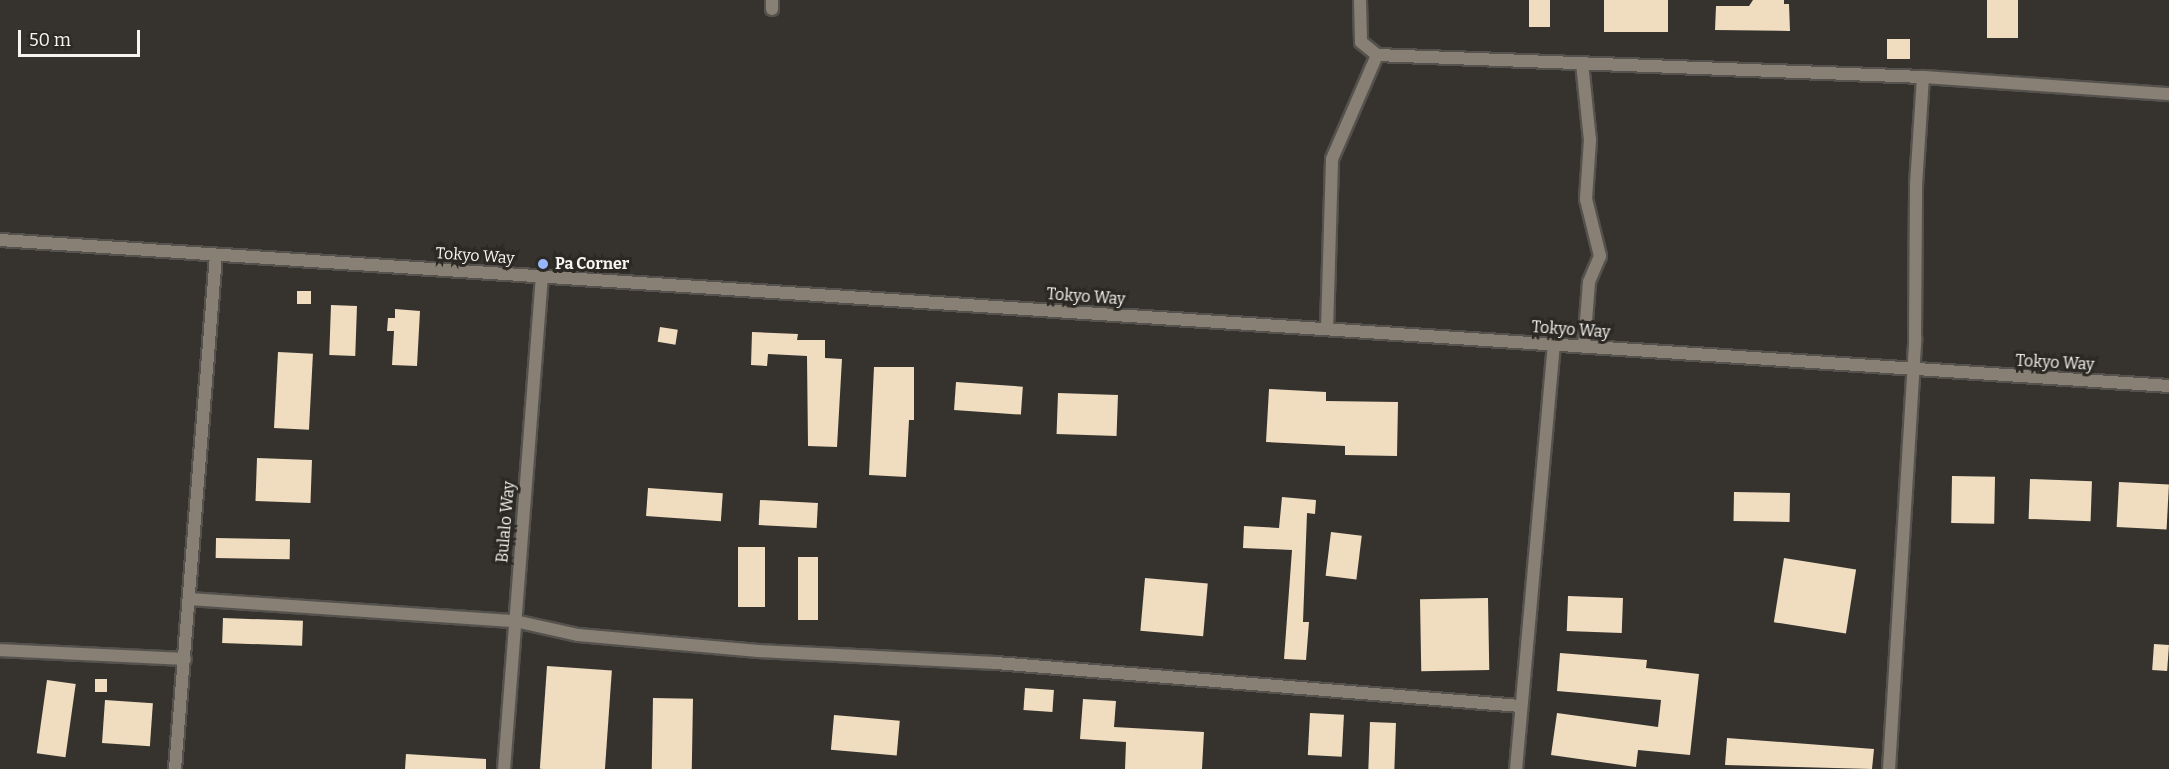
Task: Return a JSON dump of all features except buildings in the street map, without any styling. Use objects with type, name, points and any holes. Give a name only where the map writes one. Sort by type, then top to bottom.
[{"type":"street","points":[[1360,0],[1360,42],[1377,55],[1923,77],[2169,94]]},
{"type":"street","points":[[1327,329],[1332,159],[1377,55]]},
{"type":"street","points":[[1582,63],[1590,140],[1586,199],[1600,256],[1589,282],[1584,347]]},
{"type":"street","points":[[1888,769],[1912,371],[1923,77]]},
{"type":"street","name":"Tokyo Way","points":[[0,240],[1327,329],[1912,371],[2169,386]]},
{"type":"street","points":[[175,769],[216,255]]},
{"type":"street","name":"Bulalo Way","points":[[504,769],[542,277]]},
{"type":"street","points":[[1516,769],[1554,345]]},
{"type":"street","points":[[189,599],[515,621],[578,635],[735,649],[996,663],[1520,706]]},
{"type":"street","points":[[0,650],[185,659]]},
{"type":"place","name":"Pa Corner","points":[[543,264]]}]
